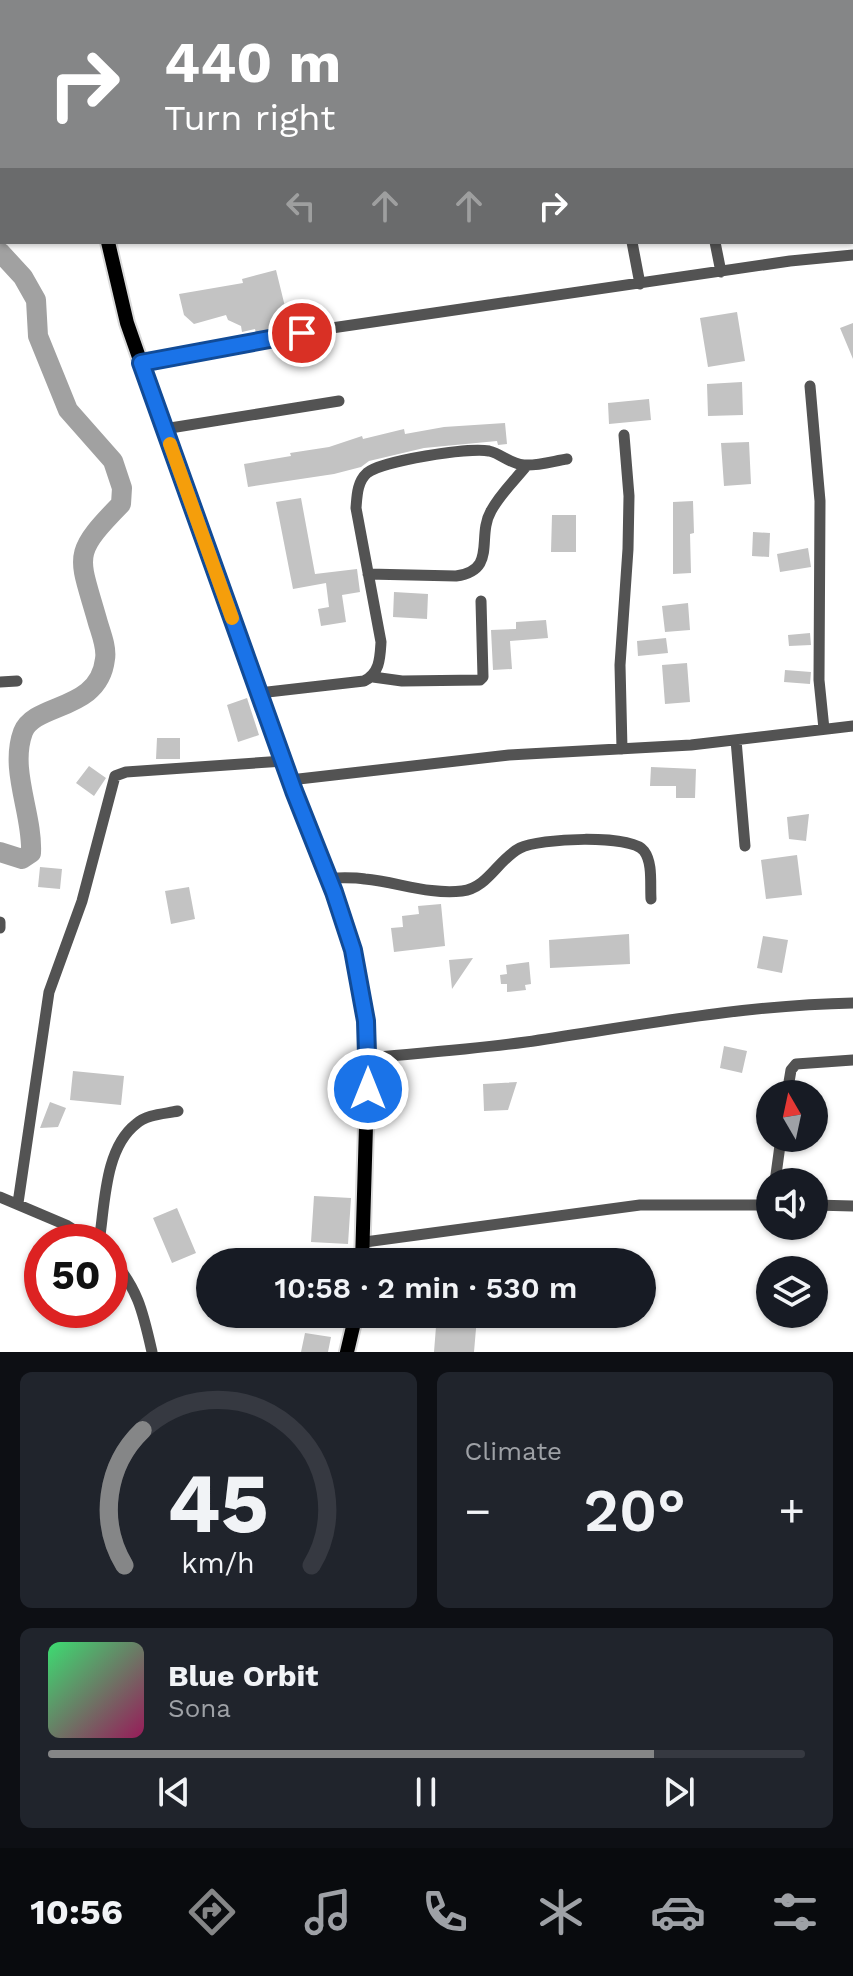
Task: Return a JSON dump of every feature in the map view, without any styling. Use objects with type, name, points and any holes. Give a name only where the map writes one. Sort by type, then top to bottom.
[{"type":"main road","points":[[108,244],[127,323],[353,950],[368,1058],[364,1248]]},
{"type":"main road","points":[[347,1352],[353,1328]]},
{"type":"street","points":[[632,244],[640,284]]},
{"type":"street","points":[[715,244],[721,272]]},
{"type":"street","points":[[141,363],[318,330],[853,255]]},
{"type":"street","points":[[810,386],[820,501],[819,680],[824,729]]},
{"type":"street","points":[[164,429],[339,401]]},
{"type":"street","points":[[622,749],[620,665],[629,496],[624,435]]},
{"type":"street","points":[[373,677],[379,664],[381,642],[356,508],[358,486],[364,475],[386,463],[471,451],[487,451],[508,461],[527,465],[567,459]]},
{"type":"street","points":[[368,574],[470,574],[482,561],[488,515],[527,465]]},
{"type":"street","points":[[259,693],[364,681],[373,677],[402,681],[480,680],[485,664],[481,601]]},
{"type":"street","points":[[0,682],[17,681]]},
{"type":"street","points":[[290,780],[509,755],[736,740],[853,726]]},
{"type":"street","points":[[736,740],[745,846]]},
{"type":"street","points":[[18,1203],[49,992],[82,901],[115,776],[126,772],[284,761]]},
{"type":"street","points":[[329,878],[363,878],[458,892],[479,885],[512,852],[523,846],[570,839],[632,843],[643,849],[649,860],[651,899]]},
{"type":"street","points":[[0,922],[0,928]]},
{"type":"street","points":[[368,1058],[523,1042],[737,1010],[853,1003]]},
{"type":"street","points":[[789,1080],[796,1064],[853,1060]]},
{"type":"street","points":[[103,1224],[117,1150],[137,1122],[178,1111]]},
{"type":"street","points":[[0,1197],[64,1224]]},
{"type":"street","points":[[365,1242],[640,1205],[756,1205]]},
{"type":"street","points":[[828,1205],[853,1206]]},
{"type":"street","points":[[128,1278],[141,1302],[152,1352]]},
{"type":"building","points":[[276,270],[290,327],[256,333],[255,329],[242,332],[241,326],[228,320],[226,315],[194,324],[184,315],[179,294],[243,283],[242,279]]},
{"type":"building","points":[[737,312],[745,361],[708,367],[700,318]]},
{"type":"building","points":[[853,323],[853,359],[840,328]]},
{"type":"building","points":[[742,382],[743,415],[708,416],[707,384]]},
{"type":"building","points":[[649,399],[651,420],[609,424],[608,403]]},
{"type":"building","points":[[505,423],[507,444],[498,445],[497,441],[424,448],[369,461],[361,467],[334,474],[248,487],[244,464],[404,429],[405,434],[444,427]]},
{"type":"building","points":[[749,442],[751,484],[724,486],[721,443]]},
{"type":"building","points":[[301,498],[315,574],[357,569],[360,592],[342,595],[346,622],[321,626],[318,609],[329,607],[326,583],[293,589],[276,502]]},
{"type":"building","points":[[693,501],[691,573],[673,574],[673,502]]},
{"type":"building","points":[[552,515],[576,515],[576,552],[551,552]]},
{"type":"building","points":[[753,532],[770,533],[769,557],[752,556]]},
{"type":"building","points":[[808,548],[811,567],[780,572],[777,554]]},
{"type":"building","points":[[394,592],[428,594],[427,619],[393,617]]},
{"type":"building","points":[[688,603],[690,630],[665,632],[662,606]]},
{"type":"building","points":[[546,620],[548,638],[510,641],[512,669],[493,670],[491,630],[516,629],[516,622]]},
{"type":"building","points":[[810,633],[811,645],[789,646],[788,635]]},
{"type":"building","points":[[666,638],[668,653],[638,656],[637,641]]},
{"type":"building","points":[[687,663],[690,702],[665,704],[662,665]]},
{"type":"building","points":[[785,670],[811,672],[810,684],[784,682]]},
{"type":"building","points":[[247,698],[259,735],[238,742],[227,705]]},
{"type":"building","points":[[157,738],[180,738],[180,759],[156,759]]},
{"type":"building","points":[[89,766],[106,778],[94,796],[76,783]]},
{"type":"building","points":[[651,767],[696,769],[695,798],[676,798],[676,786],[650,786]]},
{"type":"building","points":[[809,814],[806,841],[789,839],[787,817]]},
{"type":"building","points":[[797,855],[802,895],[766,899],[761,860]]},
{"type":"building","points":[[40,867],[62,869],[60,889],[38,887]]},
{"type":"building","points":[[189,887],[195,919],[171,924],[165,891]]},
{"type":"building","points":[[441,904],[445,946],[394,952],[391,928],[403,927],[402,916],[419,914],[418,906]]},
{"type":"building","points":[[629,934],[630,964],[550,968],[549,940]]},
{"type":"building","points":[[763,936],[788,940],[782,973],[757,968]]},
{"type":"building","points":[[473,958],[452,989],[449,960]]},
{"type":"building","points":[[529,962],[531,984],[525,985],[526,990],[507,992],[507,984],[501,984],[500,975],[507,974],[506,965]]},
{"type":"building","points":[[724,1046],[747,1051],[742,1073],[720,1068]]},
{"type":"building","points":[[73,1071],[124,1076],[121,1105],[70,1100]]},
{"type":"building","points":[[517,1082],[508,1110],[484,1111],[483,1084]]},
{"type":"building","points":[[50,1102],[66,1108],[58,1127],[40,1128]]},
{"type":"building","points":[[314,1196],[351,1198],[348,1244],[311,1242]]},
{"type":"building","points":[[177,1208],[196,1253],[172,1263],[153,1218]]},
{"type":"building","points":[[436,1328],[476,1328],[474,1352],[434,1352]]},
{"type":"building","points":[[305,1333],[331,1337],[328,1352],[301,1352]]},
{"type":"waterway","points":[[0,252],[23,277],[36,300],[38,336],[68,410],[113,461],[122,488],[121,504],[93,535],[83,558],[86,583],[105,650],[100,676],[91,689],[40,715],[23,732],[19,747],[20,777],[31,853],[22,859],[0,852]]},
{"type":"slow traffic","points":[[170,444],[232,618]]},
{"type":"route","points":[[302,333],[141,363],[353,950],[366,1021],[368,1089]]}]
